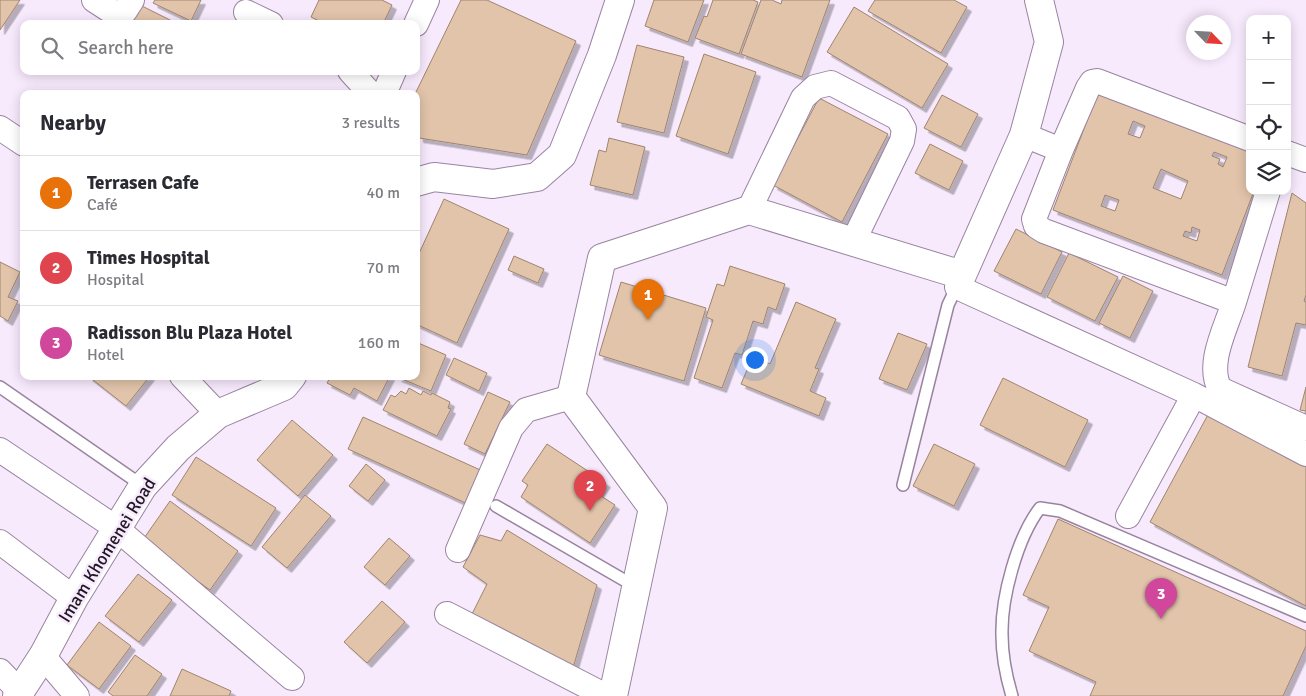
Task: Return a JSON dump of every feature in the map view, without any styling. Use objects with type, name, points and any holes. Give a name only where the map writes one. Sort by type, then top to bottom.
[{"type":"street","points":[[94,0],[114,13],[125,11],[132,0]]},
{"type":"street","points":[[418,20],[427,0]]},
{"type":"street","points":[[420,181],[434,177],[493,184],[537,178],[562,155],[602,55],[620,0]]},
{"type":"street","points":[[960,281],[1024,135],[1049,42],[1039,0]]},
{"type":"street","points":[[246,12],[263,20]]},
{"type":"street","points":[[354,75],[367,90]]},
{"type":"street","points":[[386,90],[392,75]]},
{"type":"street","points":[[1234,302],[1044,231],[1036,226],[1034,219],[1061,150],[1092,82],[1097,81],[1246,137]]},
{"type":"street","points":[[750,210],[803,98],[815,87],[831,82],[898,118],[904,129],[902,141],[853,242]]},
{"type":"street","points":[[0,128],[20,141]]},
{"type":"street","points":[[1024,135],[1061,150]]},
{"type":"street","points":[[1291,154],[1306,160]]},
{"type":"street","points":[[1267,195],[1214,366],[1217,384],[1220,389],[1306,428]]},
{"type":"street","points":[[613,696],[653,508],[571,397],[602,258],[750,210],[853,242],[960,281],[1194,395],[1306,454]]},
{"type":"street","points":[[186,380],[218,414]]},
{"type":"street","name":"Imam Khomenei Road","points":[[18,694],[43,656],[74,598],[143,486],[178,448],[218,414],[284,386],[289,380]]},
{"type":"street","points":[[1128,516],[1194,395]]},
{"type":"street","points":[[458,550],[511,428],[526,410],[571,397]]},
{"type":"street","points":[[0,450],[116,528],[292,678]]},
{"type":"street","points":[[0,542],[74,598]]},
{"type":"street","points":[[447,614],[606,696]]},
{"type":"street","points":[[43,656],[77,696]]},
{"type":"street","points":[[0,671],[18,694]]},
{"type":"lane","points":[[903,484],[948,305],[960,281]]},
{"type":"lane","points":[[0,387],[143,486]]},
{"type":"lane","points":[[496,506],[636,587]]},
{"type":"lane","points":[[1012,696],[1005,673],[1002,635],[1006,600],[1017,548],[1031,519],[1040,508],[1060,511],[1306,616]]},
{"type":"building","points":[[0,0],[20,0],[0,30]]},
{"type":"building","points":[[155,0],[201,0],[191,20],[153,3]]},
{"type":"building","points":[[319,0],[382,0],[392,5],[385,20],[317,20],[311,17]]},
{"type":"building","points":[[461,0],[487,0],[576,41],[527,155],[420,138],[420,90],[417,90]]},
{"type":"building","points":[[654,0],[704,0],[688,42],[645,26]]},
{"type":"building","points":[[713,0],[753,0],[758,2],[739,54],[695,38],[704,16],[707,17]]},
{"type":"building","points":[[761,0],[772,0],[781,4],[782,0],[830,0],[802,77],[741,54]]},
{"type":"building","points":[[875,0],[954,0],[967,7],[941,53],[868,11]]},
{"type":"building","points":[[138,4],[170,20],[131,20]]},
{"type":"building","points":[[854,7],[948,64],[922,108],[827,52]]},
{"type":"building","points":[[637,45],[684,57],[664,133],[617,122]]},
{"type":"building","points":[[704,54],[756,72],[728,154],[676,136]]},
{"type":"building","points":[[1101,84],[1246,139],[1246,195],[1252,195],[1222,275],[1053,210]],"holes":[[[1133,121],[1145,126],[1140,138],[1128,134]],[[1214,152],[1227,157],[1223,167],[1218,164],[1220,159],[1212,156]],[[1161,169],[1188,181],[1181,199],[1153,188]],[[1105,195],[1119,200],[1115,211],[1101,206]],[[1192,227],[1200,230],[1197,241],[1183,236],[1185,231],[1191,233]]]},
{"type":"building","points":[[942,95],[978,114],[961,147],[924,128]]},
{"type":"building","points":[[819,98],[888,134],[842,222],[773,185]]},
{"type":"building","points":[[609,138],[645,147],[633,195],[590,185],[599,150],[606,152]]},
{"type":"building","points":[[930,144],[963,161],[949,190],[915,173]]},
{"type":"building","points":[[1292,193],[1306,203],[1306,295],[1304,301],[1306,302],[1306,325],[1296,323],[1282,376],[1248,367]]},
{"type":"building","points":[[444,199],[509,229],[457,343],[420,326],[420,251]]},
{"type":"building","points":[[1016,229],[1062,252],[1041,294],[994,271]]},
{"type":"building","points":[[1069,253],[1118,277],[1095,321],[1047,297]]},
{"type":"building","points":[[514,256],[544,269],[538,283],[508,270]]},
{"type":"building","points":[[0,262],[20,272],[8,297],[18,301],[8,321],[0,316]]},
{"type":"building","points":[[730,266],[785,284],[776,310],[768,307],[763,324],[753,321],[742,355],[735,353],[722,388],[694,378],[713,320],[706,317],[717,284],[724,286]]},
{"type":"building","points":[[1123,276],[1153,291],[1130,338],[1099,323]]},
{"type":"building","points":[[621,282],[706,308],[684,381],[599,355]]},
{"type":"building","points":[[796,302],[836,319],[815,368],[819,369],[810,391],[826,398],[819,416],[741,384],[753,356],[770,364]]},
{"type":"building","points":[[898,333],[927,344],[907,390],[879,379]]},
{"type":"building","points":[[420,344],[446,355],[431,391],[404,380],[420,380]]},
{"type":"building","points":[[454,358],[487,373],[479,391],[446,375]]},
{"type":"building","points":[[1003,378],[1088,420],[1065,467],[980,425]]},
{"type":"building","points":[[93,380],[147,380],[126,406]]},
{"type":"building","points":[[329,380],[388,380],[377,401],[354,388],[350,395],[327,383]]},
{"type":"building","points":[[1306,387],[1306,411],[1300,410]]},
{"type":"building","points":[[409,388],[421,395],[423,391],[431,395],[432,393],[450,402],[448,408],[451,409],[437,436],[383,410],[391,395],[395,397],[401,391],[406,394]]},
{"type":"building","points":[[488,392],[510,402],[485,454],[464,444]]},
{"type":"building","points":[[1211,409],[1306,460],[1306,606],[1150,522]]},
{"type":"building","points":[[363,417],[487,473],[472,506],[348,449]]},
{"type":"building","points":[[292,420],[333,455],[298,496],[257,460]]},
{"type":"building","points":[[547,444],[606,483],[598,494],[615,505],[590,543],[521,497],[528,485],[522,481]]},
{"type":"building","points":[[934,444],[975,464],[954,506],[913,486]]},
{"type":"building","points":[[196,457],[276,508],[251,546],[172,495]]},
{"type":"building","points":[[366,464],[385,480],[368,501],[349,486]]},
{"type":"building","points":[[305,495],[331,516],[287,568],[262,547]]},
{"type":"building","points":[[170,501],[238,551],[210,590],[142,541]]},
{"type":"building","points":[[1058,519],[1306,631],[1306,646],[1283,696],[1090,696],[1096,682],[1029,651],[1049,607],[1023,595]]},
{"type":"building","points":[[507,530],[597,585],[573,668],[472,614],[487,584],[463,567],[480,535],[501,541]]},
{"type":"building","points":[[389,538],[410,556],[385,585],[364,567]]},
{"type":"building","points":[[138,574],[172,600],[139,642],[105,616]]},
{"type":"building","points":[[382,601],[405,622],[367,663],[344,642]]},
{"type":"building","points":[[99,622],[131,646],[99,689],[67,665]]},
{"type":"building","points":[[135,655],[162,674],[147,696],[113,696],[108,692]]},
{"type":"building","points":[[182,669],[231,691],[229,696],[170,696]]},
{"type":"place","name":"Terrasen Cafe","points":[[648,320]]},
{"type":"place","name":"Times Hospital","points":[[590,511]]},
{"type":"place","name":"Radisson Blu Plaza Hotel","points":[[1161,619]]}]
